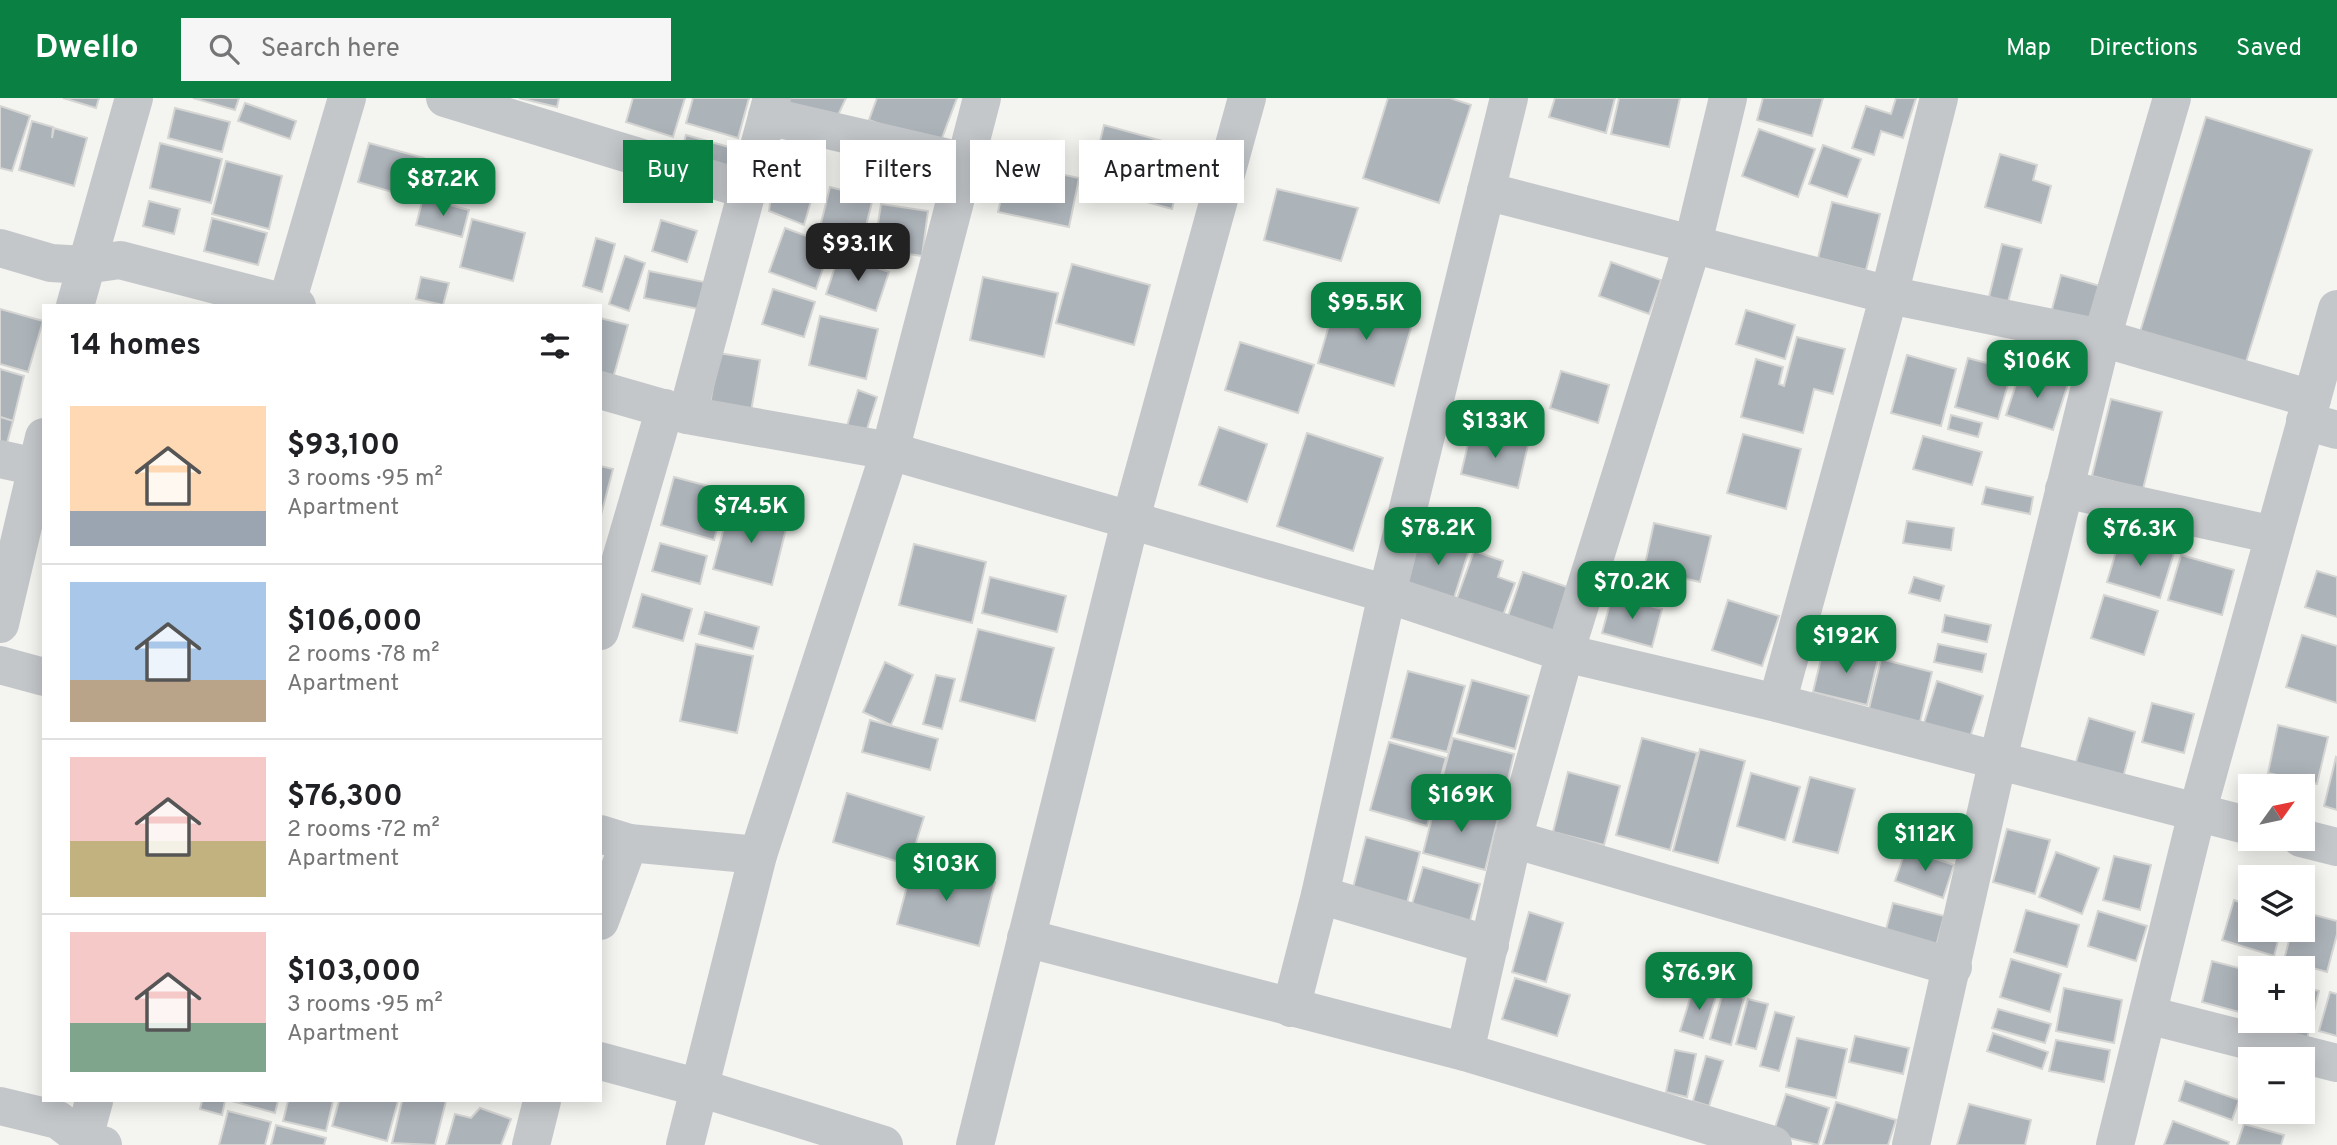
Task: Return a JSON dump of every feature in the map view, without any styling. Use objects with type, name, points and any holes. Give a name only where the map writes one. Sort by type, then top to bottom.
[{"type":"street","points":[[75,304],[134,98]]},
{"type":"street","points":[[290,304],[347,98]]},
{"type":"street","points":[[446,98],[727,184]]},
{"type":"street","points":[[685,1145],[758,855],[890,451],[982,98]]},
{"type":"street","points":[[975,1145],[1130,522],[1247,98]]},
{"type":"street","points":[[1291,1008],[1320,895],[1387,594],[1509,98]]},
{"type":"street","points":[[1465,1052],[1513,839],[1565,653],[1693,243],[1728,98]]},
{"type":"street","points":[[1777,703],[1889,295],[1939,98]]},
{"type":"street","points":[[1911,1145],[1998,759],[2064,489],[2102,338],[2172,98]]},
{"type":"street","points":[[760,140],[769,107],[966,162]]},
{"type":"street","points":[[1486,191],[1889,295],[2102,338],[2318,417]]},
{"type":"street","points":[[602,620],[676,412],[743,203]]},
{"type":"street","points":[[0,248],[51,263],[85,265],[120,260],[286,304]]},
{"type":"street","points":[[2115,1145],[2197,813],[2274,535],[2318,417],[2337,309]]},
{"type":"street","points":[[602,391],[676,412],[890,451],[1387,594],[1565,653],[1777,703],[2238,823]]},
{"type":"street","points":[[0,459],[40,452],[0,624]]},
{"type":"street","points":[[2064,489],[2274,535]]},
{"type":"street","points":[[0,665],[42,676]]},
{"type":"street","points":[[602,909],[614,838],[758,855]]},
{"type":"street","points":[[1513,839],[1953,967]]},
{"type":"street","points":[[2315,842],[2337,847]]},
{"type":"street","points":[[1320,895],[1490,945]]},
{"type":"street","points":[[1026,938],[1465,1052],[1773,1145]]},
{"type":"street","points":[[2148,1015],[2337,1063]]},
{"type":"street","points":[[602,1061],[700,1087],[884,1145]]},
{"type":"street","points":[[90,1143],[94,1102]]},
{"type":"street","points":[[531,1145],[542,1102]]},
{"type":"street","points":[[0,1106],[58,1120],[90,1143]]},
{"type":"building","points":[[63,98],[99,98],[96,108]]},
{"type":"building","points":[[193,98],[239,98],[235,110]]},
{"type":"building","points":[[519,98],[559,98],[557,107]]},
{"type":"building","points":[[633,98],[685,98],[673,137],[626,122]]},
{"type":"building","points":[[693,98],[749,98],[738,138],[686,123]]},
{"type":"building","points":[[790,98],[846,98],[832,128],[786,106]]},
{"type":"building","points":[[877,98],[957,98],[941,140],[923,140],[869,120]]},
{"type":"building","points":[[1388,98],[1450,98],[1471,105],[1439,203],[1363,178]]},
{"type":"building","points":[[1555,98],[1615,98],[1606,133],[1549,117]]},
{"type":"building","points":[[1619,98],[1680,98],[1669,147],[1611,134]]},
{"type":"building","points":[[1763,98],[1823,98],[1812,136],[1757,120]]},
{"type":"building","points":[[1896,98],[1916,98],[1903,138],[1881,131],[1874,155],[1852,148],[1866,106],[1891,114]]},
{"type":"building","points":[[245,103],[296,121],[290,139],[238,121]]},
{"type":"building","points":[[0,106],[30,116],[12,171],[0,168]]},
{"type":"building","points":[[175,108],[230,122],[222,152],[168,138]]},
{"type":"building","points":[[2206,117],[2312,150],[2245,365],[2140,332]]},
{"type":"building","points":[[32,121],[53,127],[52,138],[54,128],[87,138],[74,186],[19,170]]},
{"type":"building","points":[[1104,125],[1159,140],[1100,140]]},
{"type":"building","points":[[1759,129],[1815,149],[1798,197],[1742,176]]},
{"type":"building","points":[[686,135],[704,140],[685,140]]},
{"type":"building","points":[[160,143],[222,159],[211,203],[150,188]]},
{"type":"building","points":[[369,143],[424,158],[413,198],[358,182]]},
{"type":"building","points":[[713,143],[727,146],[727,173],[713,169]]},
{"type":"building","points":[[1823,145],[1861,159],[1847,197],[1809,184]]},
{"type":"building","points":[[2000,154],[2037,165],[2033,180],[2051,186],[2041,223],[1985,207]]},
{"type":"building","points":[[226,161],[282,176],[269,229],[212,214]]},
{"type":"building","points":[[1065,175],[1079,178],[1069,227],[998,212],[1000,203],[1065,203]]},
{"type":"building","points":[[830,187],[840,190],[840,203],[872,203],[861,246],[818,235]]},
{"type":"building","points":[[1277,189],[1358,208],[1341,261],[1264,240]]},
{"type":"building","points":[[423,198],[469,210],[462,237],[416,225]]},
{"type":"building","points":[[149,201],[180,209],[174,234],[143,226]]},
{"type":"building","points":[[1832,202],[1880,214],[1866,270],[1818,258]]},
{"type":"building","points":[[770,203],[810,203],[804,225],[769,211]]},
{"type":"building","points":[[1150,203],[1174,203],[1172,209]]},
{"type":"building","points":[[881,204],[928,211],[922,256],[874,249]]},
{"type":"building","points":[[212,218],[267,233],[258,265],[204,251]]},
{"type":"building","points":[[472,219],[525,233],[513,281],[460,267]]},
{"type":"building","points":[[661,220],[697,231],[687,262],[652,251]]},
{"type":"building","points":[[785,228],[831,245],[816,289],[769,272]]},
{"type":"building","points":[[596,238],[615,244],[602,292],[583,286]]},
{"type":"building","points":[[2002,244],[2022,249],[2008,302],[1989,297]]},
{"type":"building","points":[[839,255],[889,272],[876,311],[826,294]]},
{"type":"building","points":[[625,256],[645,263],[629,311],[609,304]]},
{"type":"building","points":[[1611,262],[1661,280],[1649,314],[1599,296]]},
{"type":"building","points":[[1072,264],[1150,285],[1134,345],[1056,323]]},
{"type":"building","points":[[649,271],[704,282],[699,309],[644,298]]},
{"type":"building","points":[[2061,275],[2100,286],[2087,331],[2049,321]]},
{"type":"building","points":[[421,277],[449,283],[443,304],[416,299]]},
{"type":"building","points":[[983,277],[1058,293],[1044,357],[970,340]]},
{"type":"building","points":[[773,289],[815,302],[804,337],[762,324]]},
{"type":"building","points":[[1337,298],[1413,321],[1394,386],[1318,363]]},
{"type":"building","points":[[0,309],[42,321],[28,372],[0,364]]},
{"type":"building","points":[[1746,310],[1795,325],[1785,359],[1736,344]]},
{"type":"building","points":[[820,316],[878,329],[866,379],[809,365]]},
{"type":"building","points":[[602,318],[628,325],[613,378],[602,375]]},
{"type":"building","points":[[1797,337],[1845,349],[1833,394],[1814,389],[1803,433],[1741,417],[1756,359],[1783,367],[1779,384],[1784,386]]},
{"type":"building","points":[[1240,342],[1314,365],[1298,413],[1225,390]]},
{"type":"building","points":[[719,353],[760,360],[751,411],[710,404]]},
{"type":"building","points":[[1907,355],[1956,369],[1941,426],[1891,413]]},
{"type":"building","points":[[1968,358],[2012,370],[1998,419],[1955,407]]},
{"type":"building","points":[[0,369],[24,376],[13,421],[0,417]]},
{"type":"building","points":[[2021,369],[2068,384],[2053,430],[2006,415]]},
{"type":"building","points":[[1561,371],[1609,385],[1598,423],[1550,408]]},
{"type":"building","points":[[858,390],[877,397],[865,435],[846,429]]},
{"type":"building","points":[[2111,399],[2162,412],[2143,489],[2092,476]]},
{"type":"building","points":[[1951,415],[1982,423],[1978,437],[1948,429]]},
{"type":"building","points":[[0,417],[13,421],[0,469]]},
{"type":"building","points":[[1219,427],[1267,444],[1247,502],[1199,485]]},
{"type":"building","points":[[1471,431],[1528,445],[1518,488],[1461,474]]},
{"type":"building","points":[[1307,433],[1383,458],[1353,551],[1277,526]]},
{"type":"building","points":[[1743,434],[1801,449],[1786,509],[1727,493]]},
{"type":"building","points":[[1923,436],[1982,452],[1972,485],[1913,469]]},
{"type":"building","points":[[602,466],[613,469],[602,511]]},
{"type":"building","points":[[674,477],[727,491],[714,540],[661,525]]},
{"type":"building","points":[[1986,487],[2033,497],[2030,514],[1982,504]]},
{"type":"building","points":[[730,505],[788,521],[772,585],[713,569]]},
{"type":"building","points":[[1907,521],[1954,528],[1951,550],[1903,543]]},
{"type":"building","points":[[1654,523],[1711,536],[1700,582],[1644,569]]},
{"type":"building","points":[[1421,535],[1469,550],[1454,598],[1406,583]]},
{"type":"building","points":[[2120,538],[2174,553],[2160,598],[2107,582]]},
{"type":"building","points":[[660,543],[707,556],[700,584],[652,571]]},
{"type":"building","points":[[914,544],[986,562],[972,623],[899,605]]},
{"type":"building","points":[[1474,551],[1503,561],[1498,577],[1515,583],[1502,618],[1456,601]]},
{"type":"building","points":[[2181,555],[2234,570],[2222,615],[2168,600]]},
{"type":"building","points":[[2317,571],[2337,577],[2337,617],[2305,607]]},
{"type":"building","points":[[1523,572],[1573,589],[1555,645],[1504,628]]},
{"type":"building","points":[[990,577],[1066,596],[1057,632],[982,613]]},
{"type":"building","points":[[1914,577],[1944,586],[1940,601],[1909,593]]},
{"type":"building","points":[[642,594],[692,609],[683,641],[633,627]]},
{"type":"building","points":[[2104,595],[2158,611],[2144,655],[2091,638]]},
{"type":"building","points":[[1612,596],[1662,609],[1652,647],[1602,633]]},
{"type":"building","points":[[1728,600],[1779,616],[1762,666],[1712,650]]},
{"type":"building","points":[[705,612],[759,627],[753,649],[699,634]]},
{"type":"building","points":[[1945,615],[1991,625],[1987,642],[1942,632]]},
{"type":"building","points":[[978,629],[1054,648],[1035,721],[960,701]]},
{"type":"building","points":[[2302,635],[2337,646],[2337,703],[2286,687]]},
{"type":"building","points":[[696,644],[753,656],[737,733],[680,721]]},
{"type":"building","points":[[1938,644],[1986,654],[1982,672],[1934,662]]},
{"type":"building","points":[[1824,646],[1878,659],[1867,705],[1813,692]]},
{"type":"building","points":[[1881,659],[1932,672],[1917,734],[1866,721]]},
{"type":"building","points":[[885,662],[913,675],[891,725],[863,712]]},
{"type":"building","points":[[1408,671],[1465,686],[1447,752],[1391,738]]},
{"type":"building","points":[[936,675],[955,679],[942,729],[923,724]]},
{"type":"building","points":[[1472,680],[1529,696],[1515,749],[1457,733]]},
{"type":"building","points":[[1937,681],[1983,696],[1966,750],[1920,736]]},
{"type":"building","points":[[2152,703],[2194,714],[2184,753],[2142,742]]},
{"type":"building","points":[[2089,718],[2135,732],[2121,785],[2073,772]]},
{"type":"building","points":[[870,720],[938,739],[930,770],[862,752]]},
{"type":"building","points":[[2278,725],[2328,737],[2317,784],[2315,774],[2268,773]]},
{"type":"building","points":[[1453,738],[1514,754],[1501,809],[1438,793]]},
{"type":"building","points":[[1642,738],[1697,753],[1670,850],[1616,835]]},
{"type":"building","points":[[1389,742],[1446,758],[1427,826],[1370,810]]},
{"type":"building","points":[[1700,749],[1745,761],[1718,863],[1673,851]]},
{"type":"building","points":[[2337,758],[2337,810],[2324,806]]},
{"type":"building","points":[[1568,772],[1620,786],[1604,845],[1553,832]]},
{"type":"building","points":[[1751,773],[1800,787],[1785,840],[1737,826]]},
{"type":"building","points":[[1810,777],[1855,789],[1838,853],[1793,842]]},
{"type":"building","points":[[847,793],[924,817],[909,865],[833,842]]},
{"type":"building","points":[[1437,798],[1499,814],[1485,870],[1423,853]]},
{"type":"building","points":[[2007,829],[2050,840],[2035,894],[1993,882]]},
{"type":"building","points":[[1366,837],[1420,852],[1407,903],[1353,888]]},
{"type":"building","points":[[1906,849],[1954,865],[1943,898],[1895,881]]},
{"type":"building","points":[[2056,852],[2099,868],[2082,914],[2039,897]]},
{"type":"building","points":[[2114,856],[2151,865],[2140,910],[2103,900]]},
{"type":"building","points":[[914,860],[995,882],[979,946],[897,924]]},
{"type":"building","points":[[1423,867],[1480,884],[1468,928],[1410,911]]},
{"type":"building","points":[[2234,900],[2238,902],[2238,942],[2278,942],[2274,956],[2222,940]]},
{"type":"building","points":[[1893,903],[1944,916],[1934,954],[1883,941]]},
{"type":"building","points":[[2026,910],[2079,925],[2067,967],[2014,952]]},
{"type":"building","points":[[2098,911],[2147,926],[2136,961],[2088,946]]},
{"type":"building","points":[[1529,912],[1563,923],[1546,982],[1512,972]]},
{"type":"building","points":[[2315,915],[2337,921],[2337,934],[2327,972],[2315,969],[2315,956],[2285,956],[2289,942],[2315,942]]},
{"type":"building","points":[[2011,959],[2061,974],[2050,1012],[2000,997]]},
{"type":"building","points":[[2212,961],[2238,968],[2238,1012],[2202,1002]]},
{"type":"building","points":[[1515,978],[1570,995],[1557,1036],[1502,1019]]},
{"type":"building","points":[[1694,986],[1717,993],[1703,1038],[1680,1031]]},
{"type":"building","points":[[2064,988],[2122,1000],[2114,1043],[2056,1031]]},
{"type":"building","points":[[2315,990],[2319,991],[2315,1007]]},
{"type":"building","points":[[1723,992],[1744,998],[1731,1045],[1710,1039]]},
{"type":"building","points":[[2330,992],[2337,994],[2337,1036],[2319,1031]]},
{"type":"building","points":[[1748,999],[1768,1004],[1756,1049],[1736,1044]]},
{"type":"building","points":[[1998,1009],[2051,1024],[2045,1043],[1992,1028]]},
{"type":"building","points":[[1775,1012],[1794,1017],[1779,1071],[1760,1066]]},
{"type":"building","points":[[1993,1033],[2048,1052],[2042,1069],[1987,1051]]},
{"type":"building","points":[[2282,1033],[2308,1033],[2307,1039]]},
{"type":"building","points":[[1855,1036],[1909,1048],[1903,1074],[1849,1062]]},
{"type":"building","points":[[1797,1038],[1847,1049],[1836,1098],[1786,1087]]},
{"type":"building","points":[[2056,1040],[2110,1050],[2104,1082],[2049,1071]]},
{"type":"building","points":[[1675,1050],[1696,1054],[1687,1097],[1666,1092]]},
{"type":"building","points":[[1706,1056],[1723,1061],[1709,1106],[1693,1101]]},
{"type":"building","points":[[2185,1081],[2238,1100],[2238,1103],[2232,1120],[2179,1101]]},
{"type":"building","points":[[1786,1094],[1829,1108],[1818,1145],[1773,1134]]},
{"type":"building","points":[[202,1102],[225,1102],[222,1115],[200,1109]]},
{"type":"building","points":[[236,1102],[278,1102],[275,1113]]},
{"type":"building","points":[[288,1102],[333,1102],[326,1131],[283,1121]]},
{"type":"building","points":[[339,1102],[398,1102],[387,1141],[332,1126]]},
{"type":"building","points":[[402,1102],[446,1102],[435,1145],[392,1143]]},
{"type":"building","points":[[1836,1102],[1896,1120],[1888,1145],[1823,1145]]},
{"type":"building","points":[[1969,1104],[2031,1120],[2025,1145],[1957,1145]]},
{"type":"building","points":[[480,1108],[511,1119],[501,1145],[446,1145],[455,1114],[471,1118]]},
{"type":"building","points":[[228,1111],[271,1122],[265,1145],[219,1145]]},
{"type":"building","points":[[2173,1121],[2229,1142],[2228,1145],[2164,1145]]},
{"type":"building","points":[[2244,1124],[2284,1135],[2281,1145],[2237,1145]]},
{"type":"building","points":[[276,1125],[326,1138],[324,1145],[271,1145]]}]
